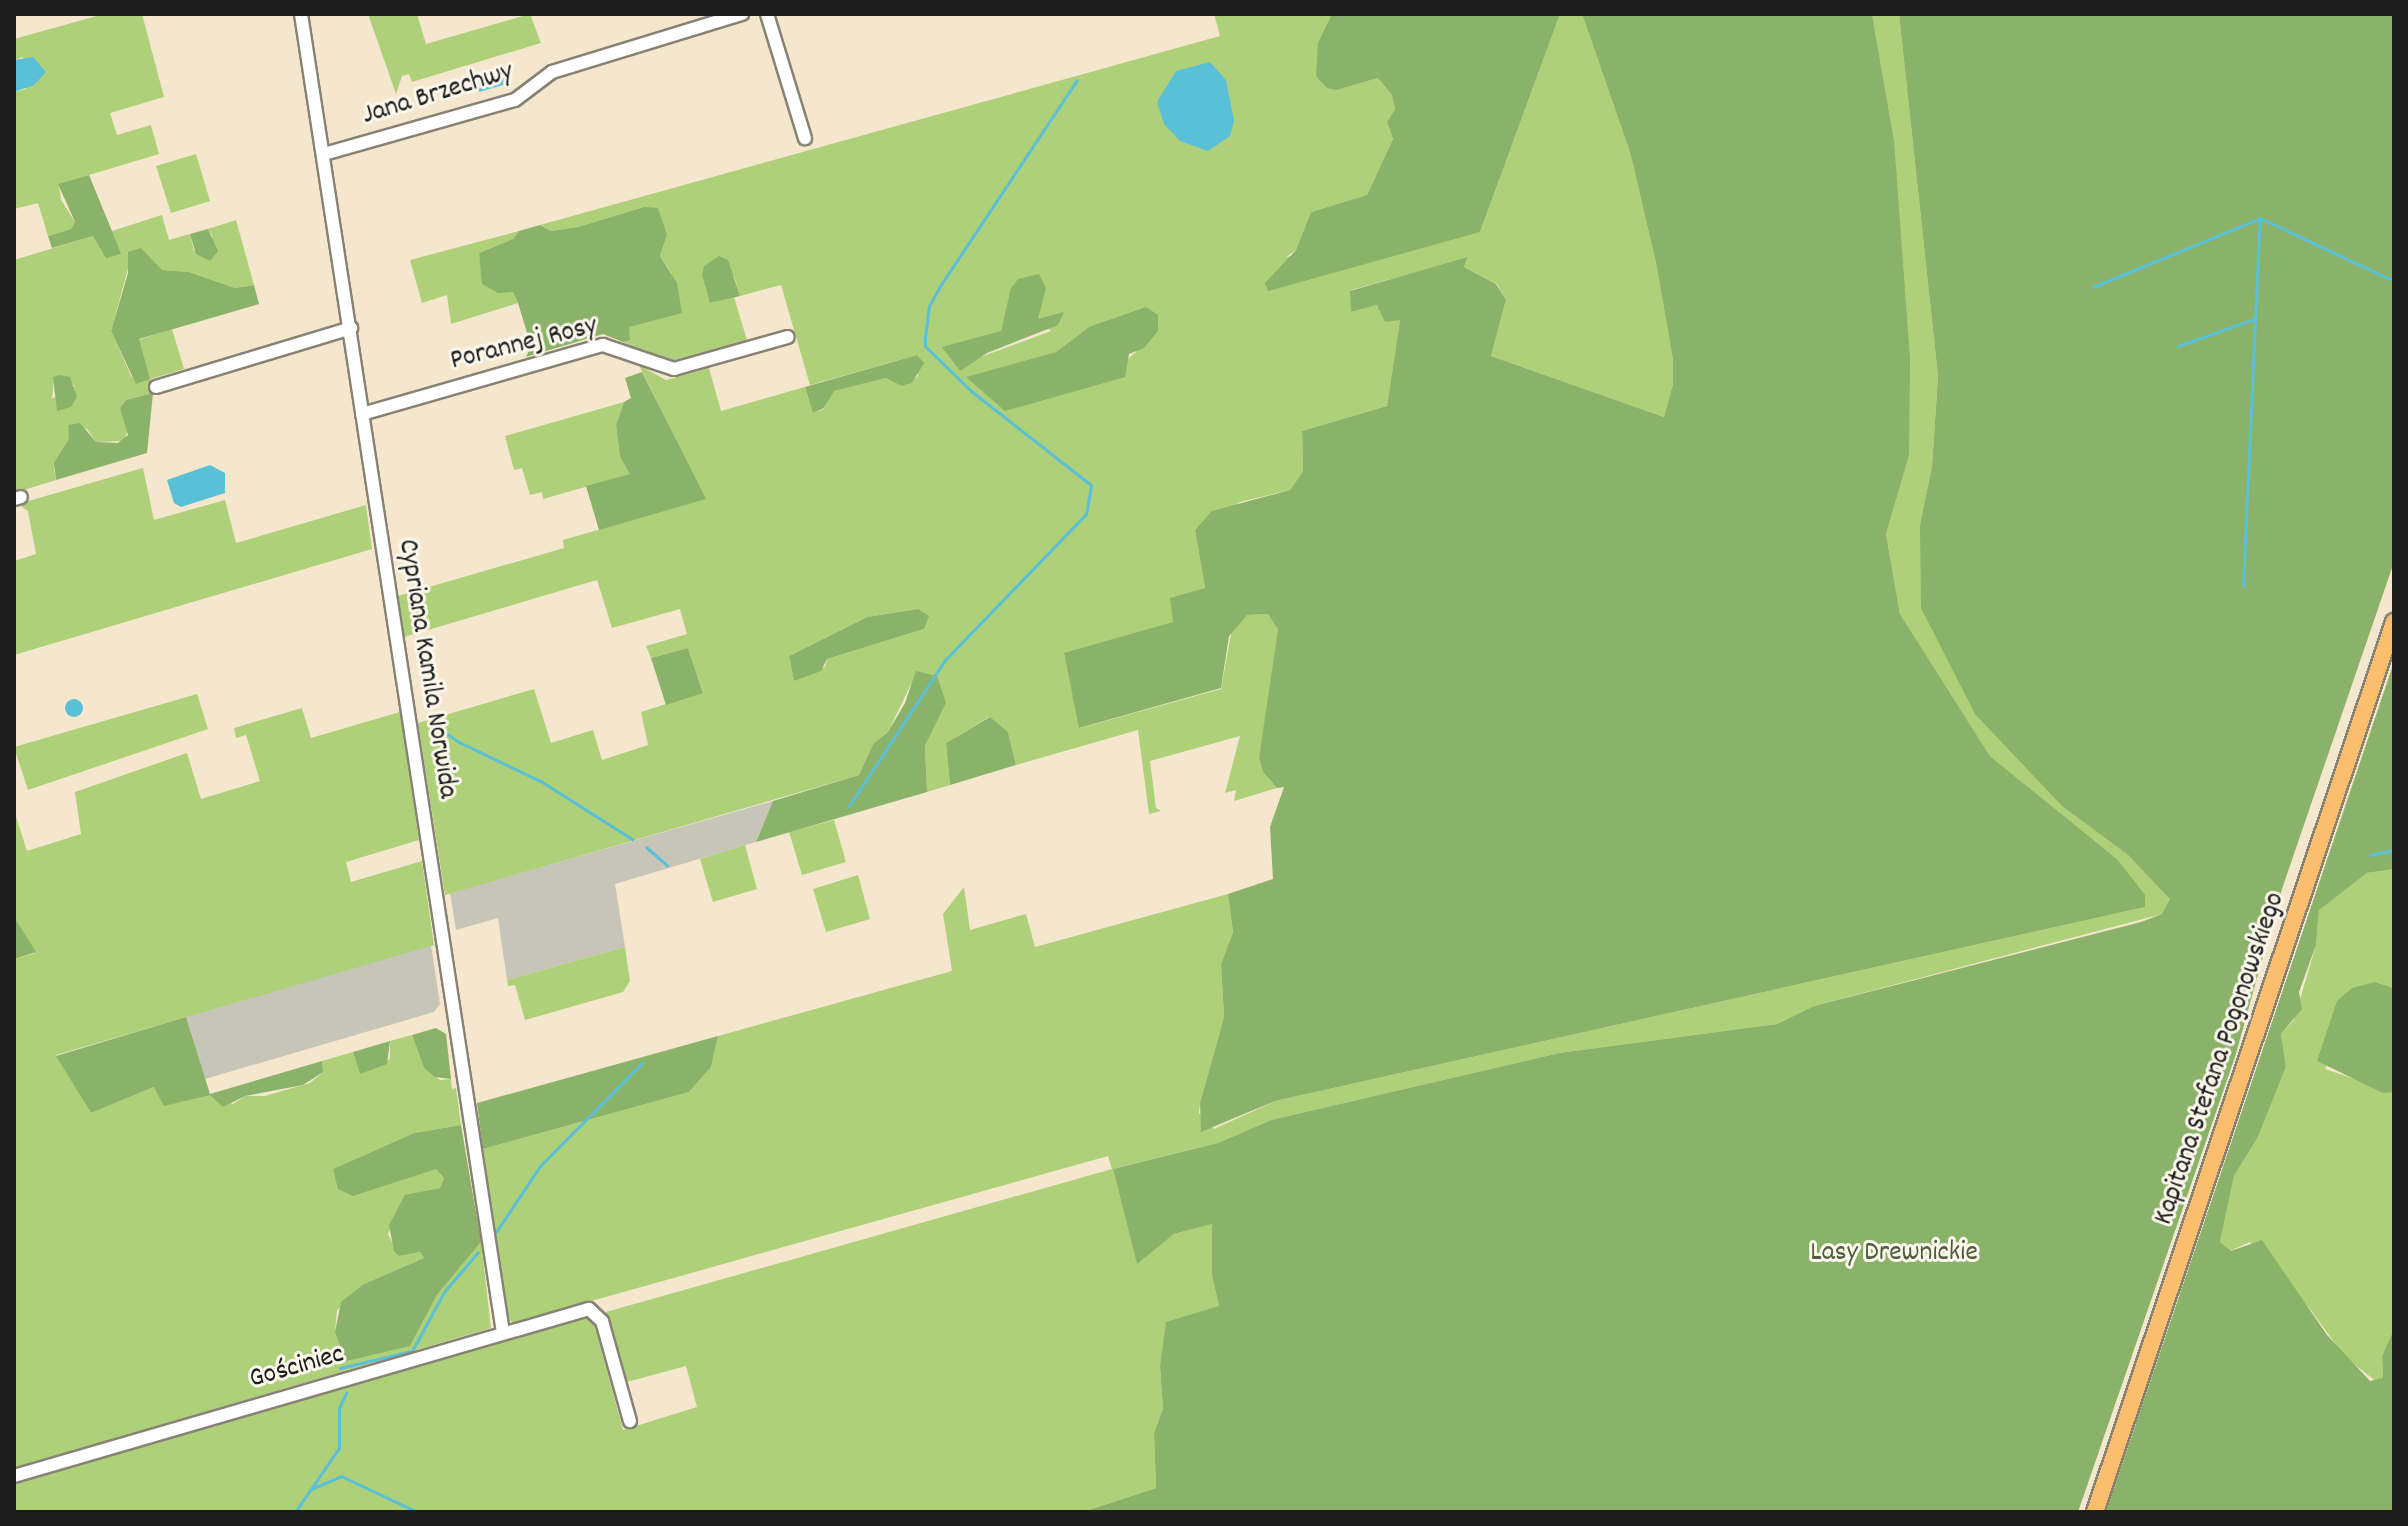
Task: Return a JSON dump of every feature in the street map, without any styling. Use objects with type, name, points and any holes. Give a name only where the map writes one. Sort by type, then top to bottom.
[{"type":"main road","name":"Kapitana Stefana Pogonowskiego","points":[[2095,1512],[2394,622]]},
{"type":"street","points":[[302,16],[317,14]]},
{"type":"street","name":"Jana Brzechwy","points":[[324,154],[515,100],[552,72],[742,14]]},
{"type":"street","points":[[767,14],[805,138]]},
{"type":"street","name":"Cypriana Kamila Norwida","points":[[302,16],[503,1332]]},
{"type":"street","points":[[156,387],[351,328]]},
{"type":"street","name":"Porannej Rosy","points":[[362,414],[603,345],[674,369],[788,337]]},
{"type":"street","name":"Gościniec","points":[[14,1476],[503,1332],[594,1311],[602,1321],[630,1421]]},
{"type":"shaded area","points":[[773,801],[756,842],[615,884],[625,947],[507,980],[498,918],[456,930],[450,893]]},
{"type":"shaded area","points":[[431,945],[440,1004],[434,1012],[205,1079],[186,1017]]},
{"type":"green space","points":[[104,14],[142,14],[164,97],[110,113],[117,135],[151,125],[159,154],[59,184],[61,200],[75,222],[71,229],[48,236],[38,203],[14,209],[14,92],[26,89],[23,57],[14,60],[14,39]]},
{"type":"green space","points":[[368,14],[417,14],[426,44],[530,14],[541,43],[412,82],[409,74],[402,76],[396,94]]},
{"type":"green space","points":[[1214,14],[1332,14],[1329,22],[1337,90],[1378,78],[1392,95],[1395,109],[1387,122],[1393,139],[1367,195],[1311,212],[1296,250],[1286,257],[1480,232],[1560,14],[1582,14],[1630,152],[1656,263],[1673,360],[1673,384],[1664,417],[1491,356],[1506,300],[1497,284],[1464,267],[1468,258],[1351,290],[1351,312],[1377,305],[1400,320],[1387,406],[1302,431],[1303,471],[1290,490],[1240,502],[1195,530],[1205,588],[1174,622],[1064,654],[1080,728],[1221,689],[1232,628],[1247,615],[1268,614],[1278,630],[1278,656],[1259,758],[1263,772],[1277,788],[1234,801],[1236,790],[1225,793],[1240,736],[1150,761],[1156,808],[1161,811],[1149,814],[1138,730],[1016,765],[1008,732],[989,717],[946,743],[950,785],[927,792],[925,746],[946,703],[911,684],[888,732],[873,744],[859,775],[445,895],[418,723],[534,689],[551,743],[593,730],[602,760],[648,745],[641,712],[703,692],[688,648],[651,658],[646,646],[687,634],[680,609],[612,628],[597,580],[404,637],[398,596],[564,548],[563,540],[705,499],[639,365],[666,380],[709,368],[721,411],[805,387],[813,413],[824,409],[833,391],[886,378],[907,385],[918,376],[917,355],[810,385],[781,285],[740,296],[734,276],[705,287],[711,303],[734,297],[747,340],[669,362],[652,357],[623,342],[630,339],[628,327],[672,274],[660,256],[667,235],[644,207],[578,227],[551,231],[540,225],[1220,36]],"holes":[[[1014,283],[1046,288],[1037,320],[1051,331],[975,359],[1001,331]],[[1089,327],[1158,331],[1125,362],[967,377],[1056,352]],[[918,609],[924,629],[827,659],[825,667],[794,681],[789,656],[867,617]]]},
{"type":"green space","points":[[1332,14],[1560,14],[1480,232],[1268,291],[1265,283],[1296,250],[1311,212],[1367,195],[1393,139],[1387,122],[1395,109],[1392,95],[1378,78],[1337,90],[1327,88],[1316,76],[1318,43]]},
{"type":"green space","points":[[1582,14],[1872,14],[1894,140],[1910,359],[1909,456],[1886,534],[1900,614],[1990,756],[2117,859],[2145,895],[2145,907],[1275,1101],[1201,1132],[1200,1103],[1224,1017],[1221,964],[1233,932],[1228,894],[1273,879],[1270,827],[1284,787],[1277,788],[1263,772],[1259,758],[1278,630],[1268,614],[1247,615],[1229,636],[1221,688],[1079,728],[1064,653],[1173,622],[1170,598],[1205,588],[1195,530],[1212,511],[1290,490],[1303,471],[1302,431],[1387,406],[1400,320],[1385,322],[1377,305],[1351,312],[1350,291],[1468,257],[1464,267],[1496,284],[1506,300],[1491,356],[1664,417],[1673,384],[1673,360],[1656,263],[1630,152]]},
{"type":"green space","points":[[1872,14],[1899,14],[1938,376],[1932,466],[1920,525],[2063,807],[2128,855],[2171,899],[2162,914],[1814,1006],[1777,1024],[1559,1053],[1271,1120],[1218,1143],[1113,1169],[1137,1263],[1174,1234],[1212,1224],[1212,1276],[1219,1306],[1160,1367],[1163,1409],[1154,1433],[1156,1488],[1083,1512],[14,1512],[14,1483],[592,1316],[623,1430],[697,1407],[686,1366],[627,1382],[606,1312],[1112,1169],[1108,1156],[513,1323],[508,1318],[483,1149],[689,1092],[711,1067],[718,1036],[952,971],[943,914],[964,887],[970,930],[1026,914],[1035,947],[1228,894],[1233,932],[1221,964],[1224,1017],[1199,1113],[1214,1129],[1275,1101],[2145,907],[2117,859],[1990,756],[1900,614],[1886,534],[1909,456],[1894,140]]},
{"type":"green space","name":"Lasy Drewnickie","points":[[1899,14],[2394,14],[2394,562],[2282,889],[2235,1057],[2078,1512],[1083,1512],[1156,1488],[1154,1433],[1163,1409],[1160,1367],[1166,1322],[1219,1306],[1212,1276],[1212,1224],[1174,1234],[1137,1264],[1113,1169],[1218,1143],[1271,1120],[1559,1053],[1777,1024],[1814,1006],[2162,914],[2170,899],[2128,855],[2063,807],[1975,714],[1921,608],[1920,525],[1932,466],[1938,376]]},
{"type":"green space","points":[[196,154],[210,201],[171,213],[156,166]]},
{"type":"green space","points":[[89,175],[121,254],[106,258],[93,236],[52,248],[48,236],[71,229],[75,222],[58,184]]},
{"type":"green space","points":[[644,207],[658,208],[667,235],[660,256],[677,283],[682,313],[629,327],[630,340],[623,342],[603,334],[526,357],[531,346],[518,303],[513,292],[498,293],[482,284],[479,253],[513,239],[519,231],[540,225],[551,231],[578,227]]},
{"type":"green space","points":[[162,215],[169,240],[190,234],[194,251],[213,237],[208,229],[236,220],[254,285],[235,288],[189,272],[161,270],[141,248],[129,265],[111,331],[132,378],[138,340],[172,329],[184,369],[150,379],[153,393],[126,400],[120,408],[128,429],[124,441],[96,442],[87,429],[68,425],[70,439],[54,469],[56,480],[14,493],[14,260],[93,236],[103,248],[120,253],[112,231]],"holes":[[[60,375],[75,386],[52,399],[54,380]]]},
{"type":"green space","points":[[208,229],[218,251],[210,261],[196,254],[190,234]]},
{"type":"green space","points":[[519,231],[513,239],[479,253],[483,284],[513,292],[518,303],[451,324],[447,295],[422,303],[410,260]]},
{"type":"green space","points":[[141,248],[162,270],[189,272],[235,288],[254,285],[259,304],[139,339],[150,379],[136,384],[111,331],[128,273],[128,252]]},
{"type":"green space","points":[[719,256],[728,260],[740,296],[710,303],[702,275],[704,266]]},
{"type":"green space","points":[[1039,274],[1046,288],[1038,319],[1064,312],[1058,325],[987,353],[960,371],[942,347],[1001,331],[1011,288],[1018,279]]},
{"type":"green space","points":[[1146,307],[1158,315],[1158,331],[1144,348],[1129,354],[1125,377],[1005,411],[966,377],[1056,352],[1089,327]]},
{"type":"green space","points":[[917,355],[924,363],[912,383],[902,386],[886,378],[834,391],[824,408],[813,413],[805,387]]},
{"type":"green space","points":[[642,372],[706,499],[599,530],[586,486],[630,474],[620,457],[616,425],[624,402],[631,398],[625,378]]},
{"type":"green space","points":[[53,377],[70,377],[77,397],[71,407],[57,411]]},
{"type":"green space","points":[[153,393],[147,453],[56,480],[54,463],[69,439],[68,425],[80,423],[96,442],[118,443],[128,435],[120,408],[126,400]]},
{"type":"green space","points":[[624,402],[616,425],[620,457],[631,474],[543,499],[542,492],[530,495],[522,468],[514,470],[505,436]]},
{"type":"green space","points":[[143,468],[154,520],[225,500],[236,543],[366,505],[372,549],[14,655],[14,561],[36,554],[28,511],[18,504]]},
{"type":"green space","points":[[918,609],[929,616],[924,629],[827,659],[821,671],[794,681],[789,656],[867,617]]},
{"type":"green space","points":[[688,648],[703,693],[666,705],[651,658]]},
{"type":"green space","points":[[2394,662],[2394,869],[2367,873],[2319,910],[2316,945],[2299,992],[2302,1009],[2281,1034],[2286,1067],[2258,1137],[2234,1176],[2220,1242],[2231,1251],[2262,1240],[2327,1335],[2370,1381],[2383,1378],[2382,1356],[2394,1329],[2394,1512],[2106,1512]]},
{"type":"green space","points":[[916,671],[937,676],[946,703],[925,746],[927,792],[756,842],[773,801],[859,775],[873,744],[888,732],[905,703]]},
{"type":"green space","points":[[197,694],[208,729],[28,790],[14,747]]},
{"type":"green space","points":[[302,708],[311,738],[400,712],[419,840],[346,862],[351,882],[422,861],[434,945],[56,1055],[91,1113],[154,1087],[161,1092],[210,1094],[233,1104],[245,1096],[265,1096],[310,1083],[323,1072],[322,1061],[353,1052],[360,1073],[390,1059],[390,1041],[412,1035],[424,1068],[440,1080],[451,1079],[452,1089],[456,1088],[461,1125],[414,1133],[333,1169],[436,1169],[444,1178],[440,1188],[405,1196],[388,1234],[399,1256],[420,1252],[424,1258],[364,1284],[337,1310],[335,1332],[410,1346],[437,1295],[481,1242],[491,1328],[14,1468],[14,959],[35,953],[14,917],[14,810],[27,851],[81,834],[75,792],[187,753],[201,799],[260,781],[246,735],[236,738],[234,728]]},
{"type":"green space","points":[[990,717],[1008,732],[1016,765],[950,785],[946,743]]},
{"type":"green space","points":[[834,820],[846,862],[802,875],[789,832]]},
{"type":"green space","points":[[745,845],[757,889],[713,902],[700,859]]},
{"type":"green space","points":[[2394,869],[2394,988],[2375,982],[2325,1069],[2394,1092],[2394,1329],[2382,1356],[2383,1378],[2377,1382],[2345,1357],[2310,1309],[2250,1242],[2230,1251],[2220,1242],[2234,1176],[2258,1137],[2286,1067],[2281,1034],[2294,1020],[2316,945],[2319,909],[2367,873]]},
{"type":"green space","points":[[858,875],[870,919],[826,932],[813,889]]},
{"type":"green space","points":[[14,917],[36,952],[14,959]]},
{"type":"green space","points":[[625,947],[630,981],[623,992],[525,1020],[515,985],[508,986],[507,980]]},
{"type":"green space","points":[[2375,982],[2394,988],[2394,1092],[2383,1093],[2317,1061],[2337,1001],[2352,988]]},
{"type":"green space","points":[[186,1017],[210,1094],[322,1061],[323,1072],[303,1085],[245,1096],[223,1107],[210,1095],[164,1106],[154,1087],[91,1113],[56,1056]]},
{"type":"green space","points":[[436,1028],[446,1034],[451,1079],[435,1077],[424,1068],[412,1035]]},
{"type":"green space","points":[[718,1036],[711,1067],[689,1092],[483,1149],[477,1103]]},
{"type":"green space","points":[[390,1041],[387,1064],[360,1074],[353,1052]]},
{"type":"green space","points":[[461,1125],[481,1242],[437,1295],[410,1346],[346,1361],[335,1332],[341,1302],[364,1284],[424,1258],[420,1252],[399,1256],[394,1251],[389,1225],[405,1195],[440,1188],[444,1178],[436,1169],[353,1196],[338,1189],[333,1169],[414,1133]]},
{"type":"water","points":[[33,57],[46,72],[34,85],[14,92],[14,60]]},
{"type":"water","points":[[1210,62],[1226,80],[1234,121],[1230,136],[1208,151],[1180,141],[1164,124],[1157,102],[1176,71]]},
{"type":"water","points":[[501,72],[510,83],[479,92],[478,80]]},
{"type":"water","points":[[210,465],[225,473],[225,493],[181,507],[174,503],[167,480]]},
{"type":"water","points":[[74,699],[83,708],[74,717],[65,708]]},
{"type":"waterway","points":[[849,806],[945,660],[1086,514],[1091,485],[971,391],[925,346],[929,306],[940,286],[1077,80]]},
{"type":"waterway","points":[[2093,287],[2260,218],[2394,281]]},
{"type":"waterway","points":[[2243,586],[2260,218]]},
{"type":"waterway","points":[[2178,346],[2254,319]]},
{"type":"waterway","points":[[433,724],[459,742],[542,782],[632,839]]},
{"type":"waterway","points":[[646,847],[667,865]]},
{"type":"waterway","points":[[2370,855],[2394,850]]},
{"type":"waterway","points":[[496,1232],[540,1166],[643,1062]]},
{"type":"waterway","points":[[340,1368],[412,1351],[444,1292],[478,1252]]},
{"type":"waterway","points":[[295,1512],[339,1448],[339,1408],[346,1393]]},
{"type":"waterway","points":[[311,1489],[341,1476],[417,1512]]}]
